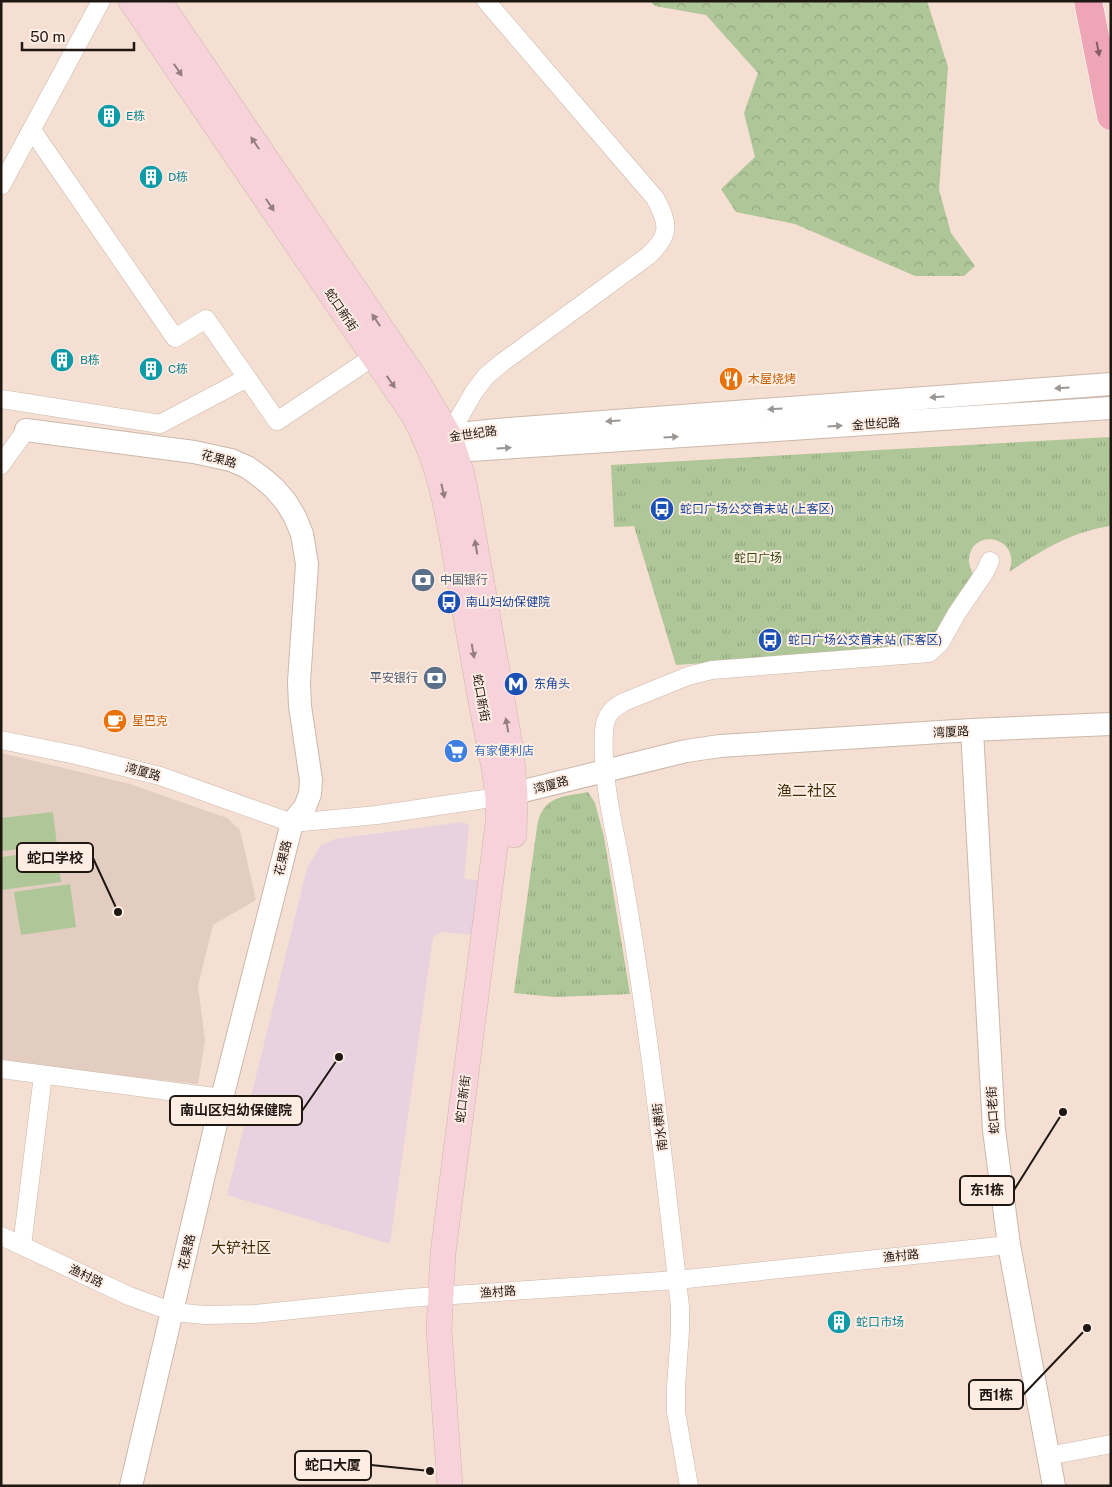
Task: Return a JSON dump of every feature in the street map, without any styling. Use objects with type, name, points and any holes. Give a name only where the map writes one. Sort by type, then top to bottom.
[{"type":"main road","name":"蛇口新街","points":[[131,1],[414,416],[444,444]]},
{"type":"main road","name":"蛇口新街","points":[[159,1],[422,388],[469,510],[510,742],[506,796],[514,837],[457,1255],[439,1330],[450,1486]]},
{"type":"main road","points":[[1088,1],[1111,116]]},
{"type":"main road","points":[[1107,1],[1111,20]]},
{"type":"main road","name":"蛇口新街","points":[[448,1296],[453,1330],[464,1486]]},
{"type":"street","points":[[1,186],[101,1]]},
{"type":"street","points":[[444,444],[474,392],[486,376],[648,256],[665,236],[666,224],[655,198],[486,1]]},
{"type":"street","points":[[32,130],[175,338],[206,320],[277,421],[373,357]]},
{"type":"street","points":[[1,399],[160,424],[247,378]]},
{"type":"street","name":"金世纪路","points":[[444,444],[508,429],[1111,384]]},
{"type":"street","points":[[986,394],[1003,401],[1004,408],[993,416]]},
{"type":"street","name":"金世纪路","points":[[444,444],[993,416],[1111,408]]},
{"type":"street","points":[[1,465],[26,430]]},
{"type":"street","name":"花果路","points":[[26,430],[194,452],[231,460],[247,467],[274,488],[286,502],[302,534],[307,564],[299,682],[300,706],[311,780],[310,794],[305,806],[292,823],[222,1098],[131,1486]]},
{"type":"street","name":"南水横街","points":[[689,1486],[676,1412],[680,1307],[658,1104],[626,893],[607,794],[604,771],[605,721],[608,713],[615,707],[688,676],[712,670],[929,653],[940,643],[957,612],[985,572],[990,561]]},
{"type":"street","name":"湾厦路","points":[[1,740],[76,755],[160,776],[292,823],[384,814],[506,796],[686,751],[720,746],[972,730],[1111,724]]},
{"type":"street","name":"蛇口老街","points":[[972,730],[994,1130],[1009,1245],[1054,1486]]},
{"type":"street","points":[[1,1069],[222,1098]]},
{"type":"street","points":[[22,1246],[44,1075]]},
{"type":"street","name":"渔村路","points":[[1,1236],[129,1296],[173,1312],[205,1315],[254,1314],[448,1296],[677,1280],[1009,1245]]},
{"type":"street","points":[[1048,1456],[1111,1444]]},
{"type":"shaded area","points":[[1,753],[130,784],[227,818],[240,830],[256,900],[213,925],[198,986],[205,1040],[198,1084],[1,1062]]},
{"type":"shaded area","points":[[463,822],[469,825],[464,879],[482,881],[474,935],[442,932],[433,937],[390,1244],[227,1195],[307,868],[321,845],[335,839]]},
{"type":"green space","points":[[650,1],[927,1],[948,67],[939,190],[951,233],[975,266],[964,276],[915,276],[795,224],[736,212],[721,189],[755,157],[744,113],[758,73],[706,15],[655,6]]},
{"type":"green space","name":"蛇口广场","points":[[1111,437],[1111,526],[1070,537],[1009,572],[1011,560],[1009,551],[1004,544],[996,540],[987,539],[979,542],[972,548],[969,558],[974,577],[935,642],[925,648],[676,665],[634,526],[614,527],[611,465]]},
{"type":"green space","points":[[777,483],[779,519],[714,522],[712,487]]},
{"type":"green space","points":[[704,488],[706,523],[642,527],[640,491]]},
{"type":"green space","points":[[588,792],[595,803],[604,837],[630,994],[555,997],[514,993],[537,827],[540,817],[543,809],[555,800]]},
{"type":"green space","points":[[53,812],[57,845],[1,851],[1,818]]},
{"type":"green space","points":[[57,850],[61,882],[1,890],[1,857]]},
{"type":"green space","points":[[70,884],[76,927],[21,935],[14,892]]},
{"type":"place","name":"E栋","points":[[109,116]]},
{"type":"place","name":"D栋","points":[[151,177]]},
{"type":"place","name":"B栋","points":[[62,360]]},
{"type":"place","name":"C栋","points":[[151,369]]},
{"type":"place","name":"木屋烧烤","points":[[731,379]]},
{"type":"place","name":"蛇口广场公交首末站 (上客区)","points":[[662,509]]},
{"type":"place","name":"中国银行","points":[[423,580]]},
{"type":"place","name":"南山妇幼保健院","points":[[449,602]]},
{"type":"place","name":"蛇口广场公交首末站 (下客区)","points":[[770,640]]},
{"type":"place","name":"平安银行","points":[[435,678]]},
{"type":"place","name":"东角头","points":[[516,684]]},
{"type":"place","name":"星巴克","points":[[115,721]]},
{"type":"place","name":"有家便利店","points":[[456,751]]},
{"type":"place","name":"蛇口学校","points":[[118,912]]},
{"type":"place","name":"南山区妇幼保健院","points":[[339,1057]]},
{"type":"place","name":"东1栋","points":[[1063,1112]]},
{"type":"place","name":"蛇口市场","points":[[839,1322]]},
{"type":"place","name":"西1栋","points":[[1087,1328]]},
{"type":"place","name":"蛇口大厦","points":[[430,1471]]},
{"type":"district","name":"渔二社区","points":[[807,790]]},
{"type":"district","name":"大铲社区","points":[[241,1247]]}]
